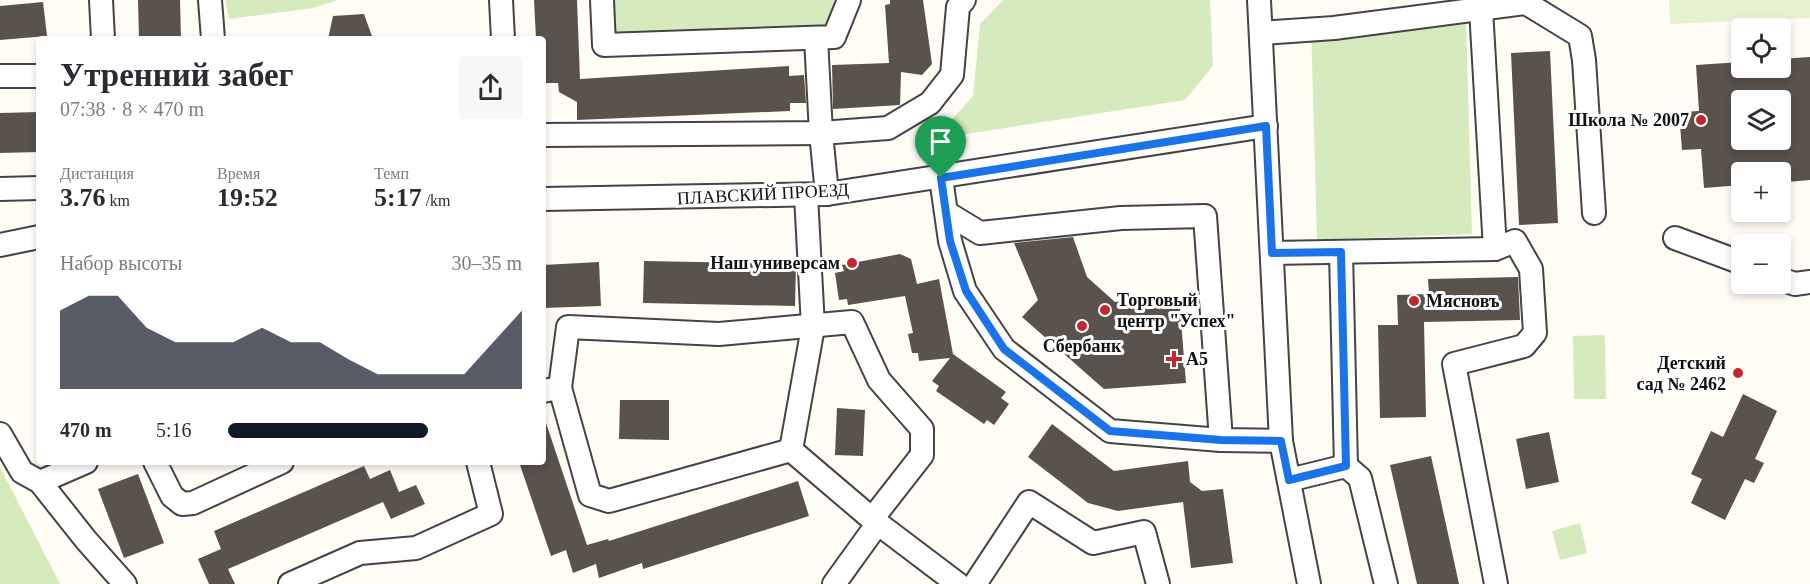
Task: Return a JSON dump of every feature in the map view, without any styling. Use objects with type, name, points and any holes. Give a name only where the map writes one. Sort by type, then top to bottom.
[{"type":"street","points":[[100,0],[103,36]]},
{"type":"street","points":[[210,0],[213,36]]},
{"type":"street","points":[[501,0],[503,36]]},
{"type":"street","points":[[602,0],[604,45],[834,38],[849,0]]},
{"type":"street","points":[[546,135],[821,133],[888,128],[930,103],[952,75],[958,7],[964,0]]},
{"type":"street","points":[[1259,0],[1281,441],[1309,584]]},
{"type":"street","points":[[1261,33],[1334,28],[1526,2],[1580,36],[1584,60],[1594,213]]},
{"type":"street","points":[[1481,9],[1495,249]]},
{"type":"street","points":[[791,450],[813,327],[821,133],[816,38]]},
{"type":"street","points":[[0,76],[36,76]]},
{"type":"street","name":"ПЛАВСКИЙ ПРОЕЗД","points":[[546,199],[817,194],[941,178],[1266,126]]},
{"type":"street","points":[[941,178],[950,241],[966,291],[1004,349],[1110,431],[1221,440],[1281,441]]},
{"type":"street","points":[[0,189],[36,188]]},
{"type":"street","points":[[947,213],[980,233],[1121,218],[1205,216],[1221,440]]},
{"type":"street","points":[[0,245],[36,238]]},
{"type":"street","points":[[1675,238],[1731,259]]},
{"type":"street","points":[[1272,253],[1495,249],[1515,241],[1531,269],[1535,333],[1524,346],[1454,364],[1496,584]]},
{"type":"street","points":[[1341,252],[1346,466],[1359,478],[1386,584]]},
{"type":"street","points":[[1791,283],[1810,282]]},
{"type":"street","points":[[791,450],[609,501],[590,495],[551,389],[568,327],[719,334],[852,322],[879,380],[922,429],[922,455],[834,584]]},
{"type":"street","points":[[0,434],[22,472],[40,482],[125,584]]},
{"type":"street","points":[[791,450],[875,521],[958,584]]},
{"type":"street","points":[[40,482],[79,465]]},
{"type":"street","points":[[156,465],[171,496],[182,504],[193,503],[275,465]]},
{"type":"street","points":[[290,584],[360,553],[416,548],[491,514],[479,465]]},
{"type":"street","points":[[1289,480],[1346,466]]},
{"type":"street","points":[[975,584],[1029,502],[1094,543],[1144,532],[1158,584]]},
{"type":"green space","points":[[225,0],[338,0],[313,8],[229,19]]},
{"type":"green space","points":[[609,0],[841,0],[830,28],[610,35]]},
{"type":"green space","points":[[1003,0],[1210,0],[1213,66],[1185,100],[934,139],[973,96],[980,24]]},
{"type":"green space","points":[[1669,0],[1810,0],[1810,18],[1731,18],[1731,21],[1670,24]]},
{"type":"green space","points":[[1466,19],[1472,234],[1317,240],[1311,24]]},
{"type":"green space","points":[[1605,335],[1606,399],[1574,399],[1573,336]]},
{"type":"green space","points":[[0,467],[60,584],[0,584]]},
{"type":"green space","points":[[1580,523],[1587,553],[1560,560],[1552,531]]},
{"type":"building","points":[[138,0],[180,0],[181,36],[139,36]]},
{"type":"building","points":[[534,0],[577,0],[580,79],[789,66],[789,76],[804,75],[806,103],[790,103],[790,111],[577,120],[577,102],[559,92],[558,83],[546,83],[546,36],[536,36]]},
{"type":"building","points":[[890,0],[923,0],[932,64],[922,75],[901,72],[900,105],[833,109],[832,65],[889,63],[885,5],[890,4]]},
{"type":"building","points":[[43,2],[47,36],[0,40],[0,6]]},
{"type":"building","points":[[364,14],[372,36],[329,36],[333,16]]},
{"type":"building","points":[[1550,51],[1558,223],[1519,225],[1511,53]]},
{"type":"building","points":[[1810,57],[1810,180],[1791,182],[1791,162],[1731,162],[1731,186],[1704,188],[1701,149],[1682,150],[1679,112],[1699,111],[1696,65],[1731,63],[1731,78],[1791,78],[1791,58]]},
{"type":"building","points":[[36,112],[36,152],[0,153],[0,113]]},
{"type":"building","name":"Торговый центр \"Успех\"","points":[[1073,237],[1087,277],[1115,302],[1179,296],[1186,383],[1104,389],[1022,317],[1038,300],[1014,243]]},
{"type":"building","points":[[900,254],[911,259],[917,284],[939,279],[953,354],[1006,392],[1001,398],[1009,404],[994,425],[987,420],[984,424],[936,391],[939,386],[932,381],[950,358],[919,361],[918,353],[912,353],[908,334],[913,333],[905,296],[848,305],[847,299],[839,300],[835,273],[844,271],[842,265]]},
{"type":"building","points":[[644,261],[796,264],[795,306],[643,303]]},
{"type":"building","points":[[599,262],[601,306],[546,308],[546,265]]},
{"type":"building","points":[[1518,277],[1520,320],[1424,322],[1426,417],[1380,418],[1378,325],[1398,325],[1397,295],[1429,294],[1428,279]]},
{"type":"building","points":[[1743,394],[1777,411],[1755,459],[1764,463],[1754,483],[1745,479],[1725,520],[1691,503],[1702,479],[1691,474],[1711,431],[1723,437]]},
{"type":"building","points":[[620,400],[669,400],[669,440],[619,439]]},
{"type":"building","points":[[837,408],[865,410],[863,456],[835,455]]},
{"type":"building","points":[[546,423],[587,545],[608,539],[609,541],[798,481],[809,516],[643,569],[642,563],[599,578],[596,564],[573,573],[566,550],[551,556],[520,465],[546,465]]},
{"type":"building","points":[[1052,424],[1114,471],[1188,461],[1190,482],[1202,491],[1223,489],[1233,563],[1191,568],[1183,502],[1118,511],[1088,503],[1028,457]]},
{"type":"building","points":[[1549,432],[1559,482],[1526,489],[1516,439]]},
{"type":"building","points":[[1431,456],[1459,584],[1417,584],[1390,465]]},
{"type":"building","points":[[364,466],[370,479],[390,470],[399,492],[416,485],[425,504],[391,519],[383,502],[228,569],[235,584],[209,584],[198,559],[221,549],[214,531]]},
{"type":"building","points":[[138,474],[164,543],[124,558],[98,489]]},
{"type":"place","name":"Школа № 2007","points":[[1701,120]]},
{"type":"place","name":"Наш универсам","points":[[852,263]]},
{"type":"place","name":"Мясновъ","points":[[1414,301]]},
{"type":"place","name":"Торговый центр \"Успех\"","points":[[1105,310]]},
{"type":"place","name":"Сбербанк","points":[[1082,326]]},
{"type":"place","name":"А5","points":[[1174,359]]},
{"type":"place","name":"Детский сад № 2462","points":[[1738,373]]},
{"type":"route","points":[[1266,126],[1272,253],[1341,252],[1346,466],[1289,480],[1281,441],[1221,440],[1110,431],[1004,349],[966,291],[950,241],[941,178],[1266,126]]}]
